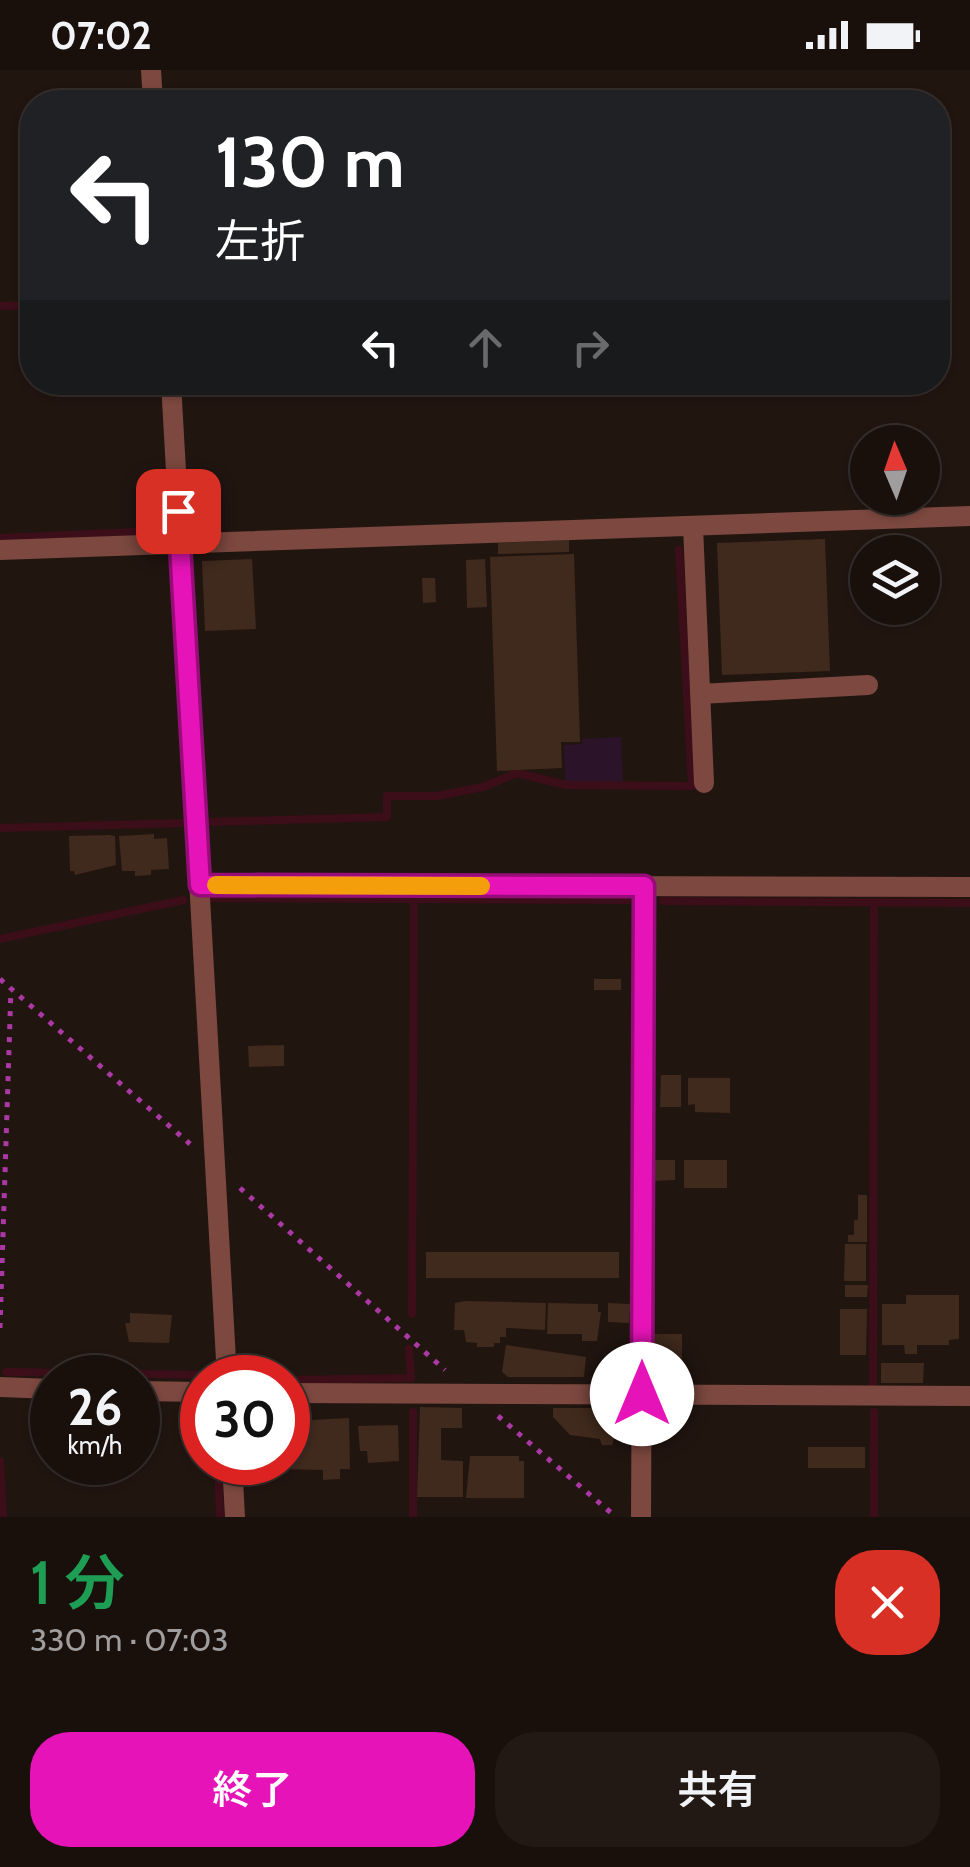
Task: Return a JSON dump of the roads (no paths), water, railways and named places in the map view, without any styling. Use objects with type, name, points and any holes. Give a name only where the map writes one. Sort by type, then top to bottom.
[{"type":"street","points":[[172,395],[226,1355]]},
{"type":"street","points":[[0,550],[970,516]]},
{"type":"street","points":[[693,526],[704,783]]},
{"type":"street","points":[[700,694],[868,685]]},
{"type":"street","points":[[200,885],[970,888]]},
{"type":"street","points":[[642,1517],[644,886]]},
{"type":"street","points":[[0,1388],[30,1389]]},
{"type":"street","points":[[310,1393],[970,1396]]},
{"type":"street","points":[[233,1485],[235,1517]]},
{"type":"waterway","points":[[0,306],[20,305]]},
{"type":"waterway","points":[[0,538],[158,531]]},
{"type":"waterway","points":[[207,822],[387,817],[387,796],[437,796],[483,787],[517,773],[566,785],[692,786],[679,550]]},
{"type":"waterway","points":[[0,828],[184,823]]},
{"type":"waterway","points":[[212,898],[628,900]]},
{"type":"waterway","points":[[412,1314],[414,899]]},
{"type":"waterway","points":[[0,939],[183,900]]},
{"type":"waterway","points":[[663,901],[970,903]]},
{"type":"waterway","points":[[873,1384],[874,902]]},
{"type":"waterway","points":[[310,1380],[411,1378],[409,1349]]},
{"type":"waterway","points":[[6,1372],[180,1375]]},
{"type":"waterway","points":[[413,1412],[413,1517]]},
{"type":"waterway","points":[[874,1412],[874,1517]]},
{"type":"waterway","points":[[0,1461],[3,1517]]},
{"type":"waterway","points":[[219,1485],[220,1517]]}]
